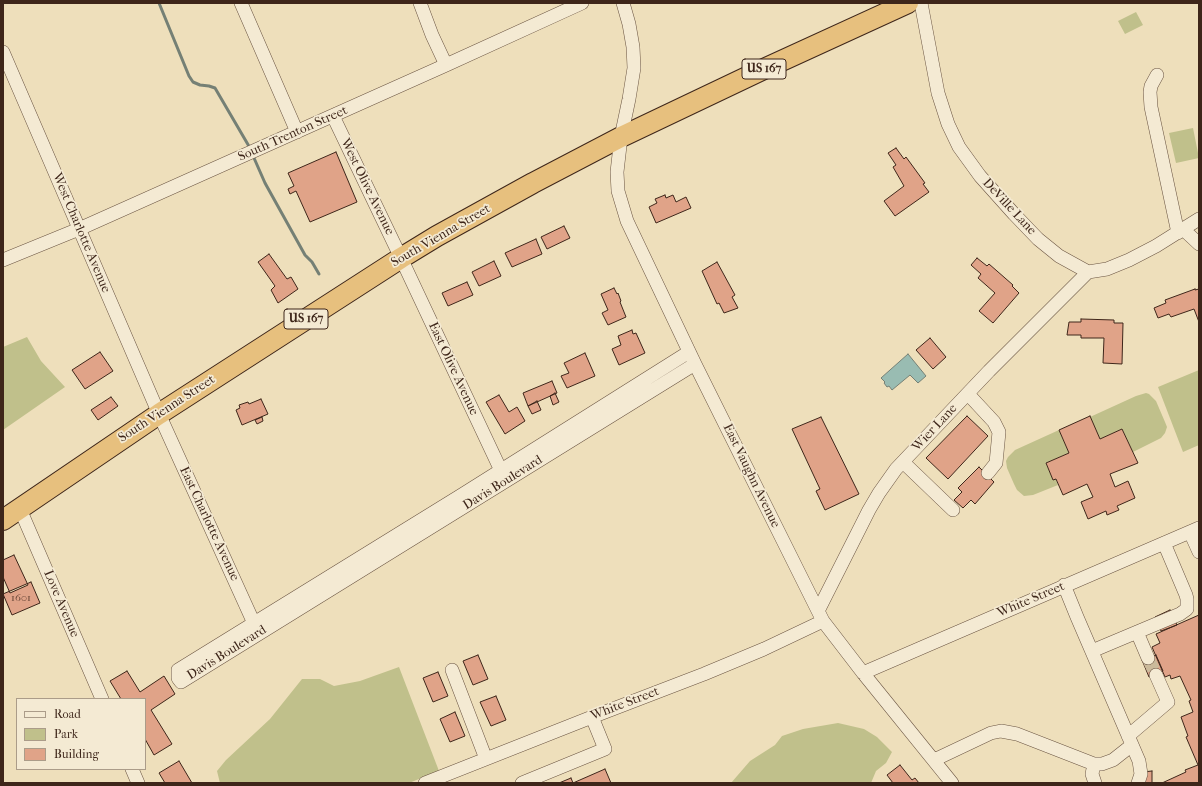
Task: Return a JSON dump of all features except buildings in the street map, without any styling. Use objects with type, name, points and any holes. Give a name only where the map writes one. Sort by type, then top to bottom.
[{"type":"highway","name":"South Vienna Street","points":[[3,520],[158,414],[437,236],[621,137],[908,3]]},
{"type":"street","points":[[241,3],[297,132]]},
{"type":"street","points":[[420,3],[432,35],[446,65]]},
{"type":"street","name":"South Trenton Street","points":[[3,260],[80,229],[582,3]]},
{"type":"street","name":"East Vaughn Avenue","points":[[623,3],[633,47],[634,68],[621,137],[617,172],[618,191],[627,221],[689,352],[821,616],[863,673],[952,783]]},
{"type":"street","name":"DeVille Lane","points":[[921,3],[938,93],[948,124],[960,147],[980,176],[1038,239],[1059,256],[1088,272]]},
{"type":"street","name":"West Charlotte Avenue","points":[[3,52],[158,414]]},
{"type":"street","points":[[1157,75],[1151,86],[1151,107],[1180,231],[1199,244]]},
{"type":"street","name":"West Olive Avenue","points":[[333,116],[401,258]]},
{"type":"street","points":[[1088,272],[1107,269],[1129,260],[1156,246],[1199,219]]},
{"type":"street","name":"East Olive Avenue","points":[[401,258],[503,475]]},
{"type":"street","name":"Wier Lane","points":[[821,616],[879,493],[896,470],[1045,314],[1088,272]]},
{"type":"street","name":"Davis Boulevard","points":[[256,628],[181,682],[178,678],[178,670],[256,628],[503,475],[689,352]]},
{"type":"street","name":"Davis Boulevard","points":[[503,475],[695,364]]},
{"type":"street","points":[[968,394],[994,422],[999,432],[996,463],[988,473]]},
{"type":"street","name":"East Charlotte Avenue","points":[[158,414],[256,628]]},
{"type":"street","points":[[903,462],[953,510]]},
{"type":"street","name":"Love Avenue","points":[[20,509],[102,698]]},
{"type":"street","points":[[1195,530],[1199,552]]},
{"type":"street","name":"White Street","points":[[863,673],[1064,585],[1195,530]]},
{"type":"street","points":[[1092,651],[1180,614],[1186,609],[1188,599],[1164,543]]},
{"type":"street","points":[[1064,585],[1140,764],[1138,783]]},
{"type":"street","name":"White Street","points":[[425,783],[441,780],[486,759],[764,649],[821,616]]},
{"type":"street","points":[[1137,632],[1148,658]]},
{"type":"street","points":[[452,670],[486,759]]},
{"type":"street","points":[[934,760],[991,733],[1001,731],[1017,734],[1094,764],[1102,764],[1113,760],[1130,740],[1168,702],[1156,674]]},
{"type":"street","points":[[522,783],[605,749],[592,717]]},
{"type":"street","points":[[1094,764],[1092,774],[1095,783]]},
{"type":"street","points":[[132,770],[138,783]]},
{"type":"green space","points":[[1136,12],[1143,25],[1125,34],[1118,21]]},
{"type":"green space","points":[[1193,128],[1199,158],[1176,163],[1169,133]]},
{"type":"green space","points":[[27,337],[41,361],[65,387],[3,430],[3,347]]},
{"type":"green space","points":[[1199,370],[1199,445],[1183,452],[1158,387]]},
{"type":"green space","points":[[1146,393],[1156,401],[1167,427],[1161,438],[1133,452],[1122,429],[1100,439],[1090,417]]},
{"type":"green space","points":[[1059,430],[1069,453],[1046,463],[1053,480],[1056,479],[1058,485],[1033,495],[1024,496],[1017,490],[1007,468],[1006,461],[1008,457],[1015,450]]},
{"type":"green space","points":[[399,667],[439,771],[409,783],[220,783],[217,771],[226,760],[270,719],[302,679],[320,679],[334,686],[360,681]]},
{"type":"green space","points":[[838,723],[864,729],[877,737],[892,752],[886,763],[876,771],[871,783],[731,783],[750,761],[775,745],[782,736],[803,729]]},
{"type":"water","points":[[908,354],[926,376],[918,383],[910,375],[892,390],[889,386],[887,387],[881,378]]},
{"type":"waterway","points":[[159,3],[189,76],[193,82],[215,88],[250,148]]},
{"type":"waterway","points":[[254,158],[265,183],[305,255],[312,262],[319,274]]},
{"type":"tunnel","points":[[1148,658],[1156,675]]}]
